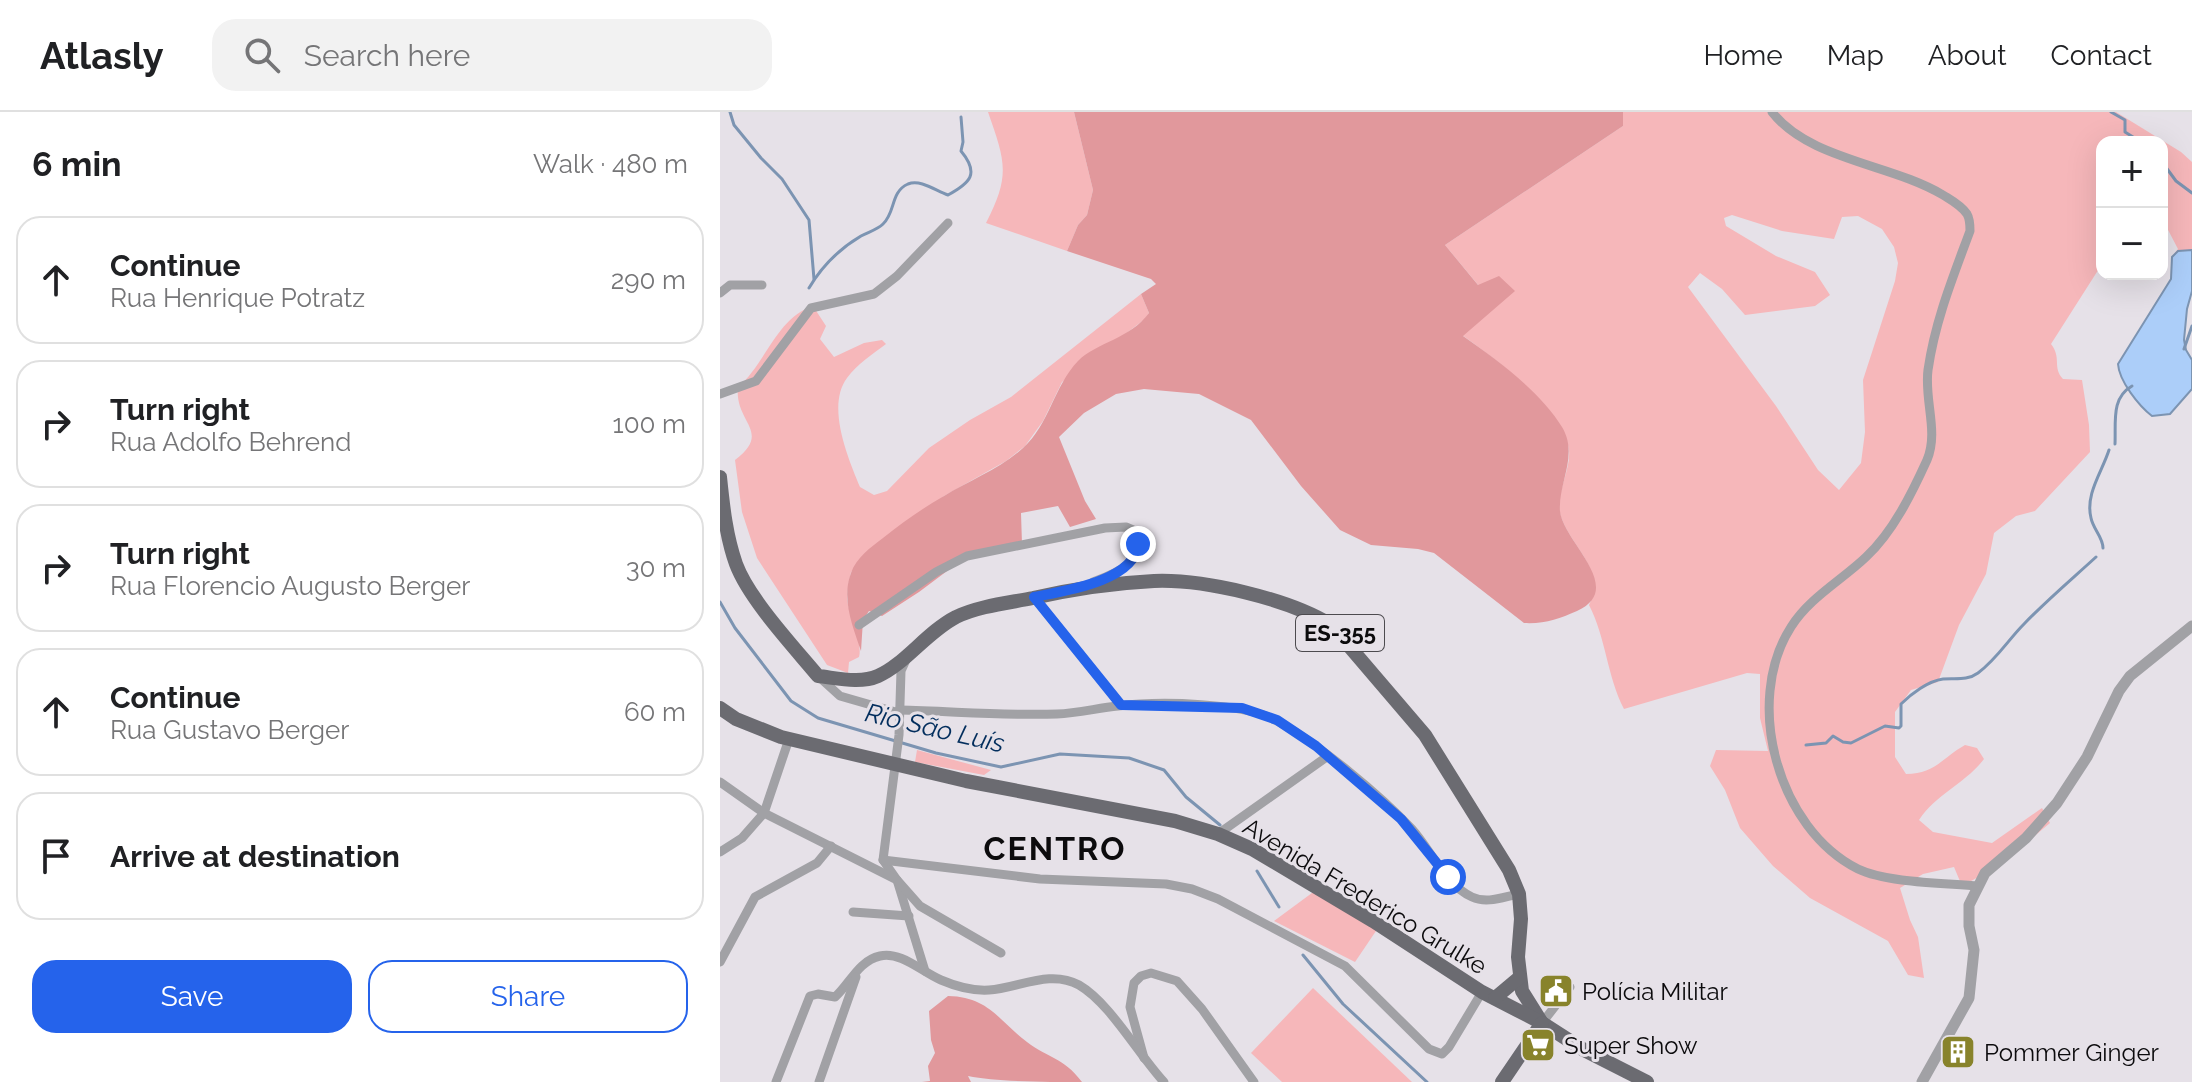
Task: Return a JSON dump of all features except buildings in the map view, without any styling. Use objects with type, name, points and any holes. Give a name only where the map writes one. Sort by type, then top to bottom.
[{"type":"main road","points":[[720,477],[723,512],[736,566],[748,587],[818,676]]},
{"type":"main road","name":"ES-355","points":[[818,676],[861,679],[879,676],[936,629],[960,616],[1075,589],[1176,582],[1246,593],[1315,615],[1331,625],[1356,651],[1425,735],[1503,861],[1519,894],[1518,957],[1522,991],[1542,1023]]},
{"type":"main road","name":"Avenida Frederico Grulke","points":[[720,708],[763,732],[789,739],[895,758],[1175,821],[1218,834],[1252,849],[1306,881],[1488,995],[1647,1082]]},
{"type":"main road","points":[[1488,995],[1520,977]]},
{"type":"main road","points":[[1502,1082],[1542,1023]]},
{"type":"street","points":[[1772,112],[1792,132],[1814,143],[1933,189],[1961,207],[1970,223],[1932,345],[1927,374],[1932,441],[1929,456],[1904,506],[1868,556],[1792,624],[1773,663],[1770,698],[1773,745],[1783,784],[1806,826],[1859,869],[1878,875],[1978,886]]},
{"type":"street","points":[[720,394],[750,384],[761,376],[811,308],[874,294],[897,276],[948,223]]},
{"type":"street","points":[[720,293],[730,285],[762,285]]},
{"type":"street","points":[[859,625],[936,572],[967,556],[1105,528],[1126,527],[1133,530],[1138,544],[1131,563],[1118,572],[1075,589]]},
{"type":"street","points":[[1034,597],[1121,705]]},
{"type":"street","points":[[1922,1082],[1969,998],[1974,950],[1969,905],[1985,873],[2043,820],[2069,786],[2130,676],[2192,626]]},
{"type":"street","points":[[911,650],[901,671],[899,735],[883,860],[920,906],[1001,953]]},
{"type":"street","points":[[818,676],[840,696],[899,712],[1059,714],[1121,705],[1242,708],[1277,720],[1328,756],[1412,830],[1465,894],[1484,902],[1519,894]]},
{"type":"street","points":[[720,852],[742,838],[764,813],[789,739]]},
{"type":"street","points":[[1218,834],[1328,756]]},
{"type":"street","points":[[720,782],[764,813],[897,880],[925,971]]},
{"type":"street","points":[[720,962],[755,897],[817,863],[831,846]]},
{"type":"street","points":[[883,860],[1040,879],[1166,884],[1192,889],[1218,899],[1345,966],[1437,1054],[1442,1054],[1449,1047],[1488,995]]},
{"type":"street","points":[[853,912],[909,916]]},
{"type":"street","points":[[776,1082],[810,996],[835,997],[858,969],[874,958],[892,955],[948,983],[975,989],[988,990],[1053,978],[1068,980],[1094,997],[1163,1082]]},
{"type":"street","points":[[819,1082],[858,969]]},
{"type":"street","points":[[1145,1061],[1130,1007],[1134,983],[1141,976],[1151,973],[1177,981],[1202,1009],[1254,1082]]},
{"type":"street","points":[[1542,1023],[1570,987]]},
{"type":"shaded area","points":[[988,112],[1074,112],[1093,190],[1087,215],[1078,225],[1067,251],[986,223],[999,192],[1003,168]]},
{"type":"shaded area","points":[[1074,112],[1623,112],[1623,126],[1445,245],[1478,285],[1499,276],[1515,291],[1463,336],[1530,389],[1562,427],[1569,448],[1560,511],[1594,577],[1596,590],[1591,601],[1558,619],[1524,623],[1434,553],[1371,545],[1340,530],[1301,486],[1251,420],[1199,394],[1144,389],[1116,394],[1084,413],[1059,437],[1085,501],[1096,519],[1070,527],[1058,506],[1021,513],[1022,544],[959,562],[882,616],[869,611],[863,620],[861,651],[849,613],[847,593],[851,573],[860,558],[921,510],[995,468],[1023,448],[1039,428],[1078,361],[1133,329],[1149,313],[1141,294],[1156,284],[1151,279],[1067,251],[1078,225],[1087,215],[1093,190]]},
{"type":"shaded area","points":[[1623,112],[2116,112],[2155,136],[2096,136],[2096,273],[2051,344],[2063,379],[2082,380],[2090,452],[2035,511],[2016,516],[1994,533],[1986,574],[1959,625],[1938,682],[1911,690],[1895,712],[1895,757],[1906,774],[1931,768],[1965,745],[1977,748],[1984,759],[1919,820],[1933,832],[1992,843],[2042,808],[2050,823],[2000,865],[1962,886],[1954,867],[1923,874],[1900,888],[1918,937],[1924,978],[1908,975],[1888,941],[1810,898],[1773,866],[1740,828],[1725,790],[1710,766],[1716,750],[1768,751],[1760,718],[1760,674],[1747,673],[1624,709],[1589,605],[1594,581],[1591,570],[1566,528],[1559,509],[1569,458],[1565,434],[1526,386],[1462,335],[1514,291],[1479,286],[1445,245],[1623,126]],"holes":[[[1732,215],[1782,231],[1834,239],[1842,217],[1858,216],[1882,229],[1894,247],[1898,263],[1863,380],[1865,432],[1861,463],[1839,490],[1818,470],[1776,406],[1688,287],[1700,273],[1722,289],[1745,315],[1815,306],[1830,295],[1815,272],[1776,256],[1726,226],[1724,218]]]},
{"type":"shaded area","points":[[2168,144],[2192,162],[2192,250],[2174,254],[2178,249],[2168,230]]},
{"type":"shaded area","points":[[1141,294],[1149,313],[1145,319],[1062,382],[1043,421],[1025,446],[1006,461],[944,496],[851,572],[847,599],[859,644],[859,657],[849,662],[848,673],[827,665],[757,558],[742,512],[735,460],[746,450],[752,434],[741,410],[738,387],[790,320],[813,306],[826,326],[820,339],[834,357],[864,343],[882,340],[886,344],[851,373],[841,390],[838,403],[841,432],[855,475],[860,487],[874,495],[887,491],[929,448],[1011,397]]},
{"type":"shaded area","points":[[917,750],[991,770],[984,775],[915,762]]},
{"type":"shaded area","points":[[1316,890],[1378,928],[1355,962],[1274,921]]},
{"type":"shaded area","points":[[1313,988],[1412,1082],[1282,1082],[1251,1053]]},
{"type":"shaded area","points":[[948,996],[962,997],[983,1005],[1035,1048],[1062,1062],[1082,1082],[1008,1081],[968,1076],[971,1082],[922,1082],[930,1081],[928,1066],[935,1053],[929,1011]]},
{"type":"water","points":[[2192,250],[2192,291],[2184,340],[2192,360],[2192,389],[2170,414],[2152,416],[2130,393],[2118,364],[2171,279],[2172,257],[2178,251]]},
{"type":"waterway","points":[[730,112],[734,125],[782,179],[809,220],[814,279]]},
{"type":"waterway","points":[[2111,112],[2125,120],[2125,132],[2131,136]]},
{"type":"waterway","points":[[809,288],[838,252],[883,224],[902,188],[918,183],[948,195],[967,182],[971,172],[961,151],[961,117]]},
{"type":"waterway","points":[[2168,170],[2192,193]]},
{"type":"waterway","points":[[2184,349],[2192,326]]},
{"type":"waterway","points":[[2115,444],[2118,404],[2125,391],[2132,386]]},
{"type":"waterway","points":[[2103,548],[2091,518],[2090,500],[2109,450]]},
{"type":"waterway","points":[[1806,745],[1826,743],[1833,736],[1851,743],[1885,726],[1899,728],[1901,704],[1905,700],[1932,682],[1974,676],[1991,662],[2033,615],[2096,557]]},
{"type":"waterway","name":"Rio São Luís","points":[[720,602],[735,628],[791,701],[818,718],[936,753],[1001,767],[1060,754],[1129,758],[1164,770],[1186,797],[1220,825]]},
{"type":"waterway","name":"Rio São Luís","points":[[1257,871],[1279,907]]},
{"type":"waterway","name":"Rio São Luís","points":[[1303,955],[1343,1004],[1427,1082]]},
{"type":"place","name":"Polícia Militar","points":[[1556,991]]},
{"type":"place","name":"Super Show","points":[[1538,1045]]},
{"type":"place","name":"Pommer Ginger","points":[[1958,1052]]},
{"type":"district","name":"CENTRO","points":[[1055,848]]},
{"type":"route","points":[[1138,544],[1138,550],[1126,568],[1075,589],[1034,597],[1121,705],[1242,708],[1277,720],[1316,746],[1401,819],[1448,877]]}]
